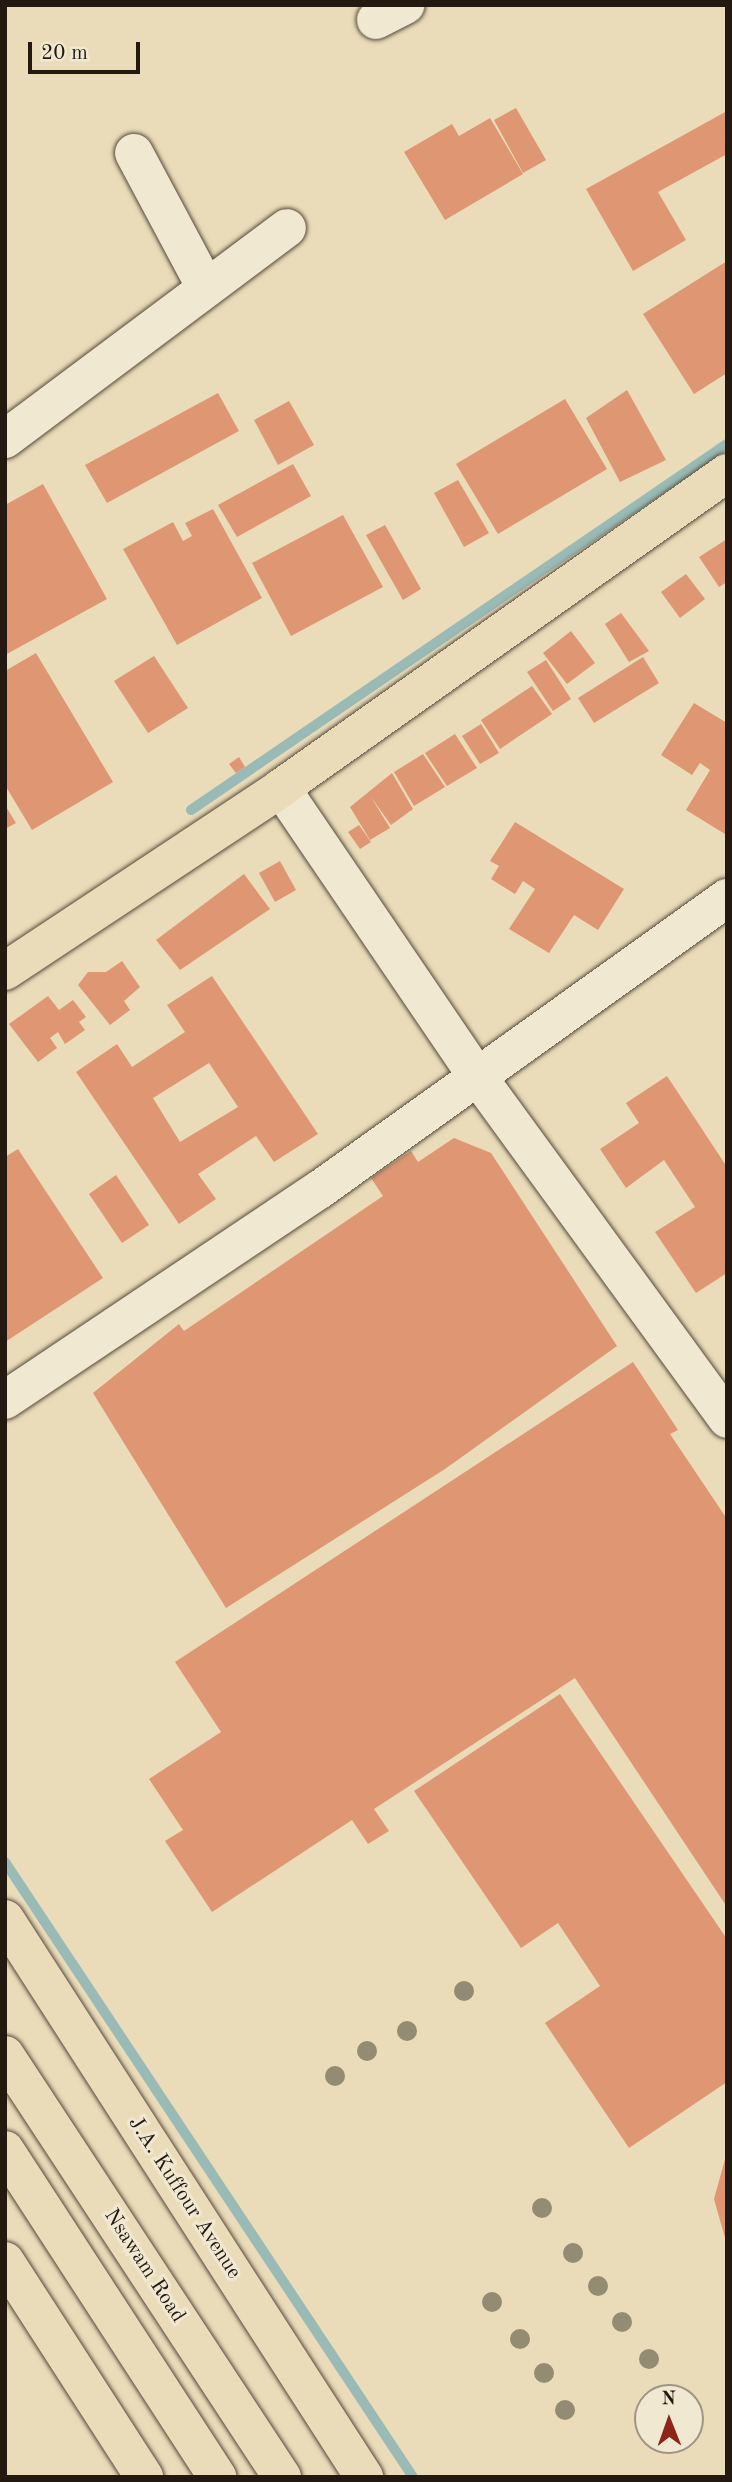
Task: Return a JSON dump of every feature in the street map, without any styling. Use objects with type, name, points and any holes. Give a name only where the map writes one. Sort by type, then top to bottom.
[{"type":"main road","points":[[5,971],[281,788],[727,473]]},
{"type":"main road","name":"J.A. Kuffour Avenue","points":[[5,1919],[364,2477]]},
{"type":"main road","name":"Nsawam Road","points":[[5,2055],[282,2477]]},
{"type":"main road","points":[[5,2150],[217,2477]]},
{"type":"main road","points":[[5,2261],[144,2477]]},
{"type":"street","points":[[134,153],[206,288]]},
{"type":"street","points":[[5,439],[288,228]]},
{"type":"street","points":[[281,788],[475,1073],[727,1419]]},
{"type":"street","points":[[5,1400],[319,1190],[475,1073],[727,898]]},
{"type":"building","points":[[516,108],[546,160],[523,173],[494,120]]},
{"type":"building","points":[[727,111],[727,154],[658,192],[686,240],[633,271],[586,189]]},
{"type":"building","points":[[490,118],[523,174],[445,220],[404,152],[452,124],[459,136]]},
{"type":"building","points":[[727,261],[727,373],[694,394],[643,314]]},
{"type":"building","points":[[627,390],[666,460],[620,482],[586,418]]},
{"type":"building","points":[[218,393],[239,431],[107,503],[85,465]]},
{"type":"building","points":[[565,399],[607,469],[498,534],[456,464]]},
{"type":"building","points":[[289,401],[314,445],[278,465],[254,420]]},
{"type":"building","points":[[293,464],[311,496],[237,537],[218,505]]},
{"type":"building","points":[[458,480],[489,533],[464,547],[434,493]]},
{"type":"building","points":[[43,484],[107,599],[5,655],[5,505]]},
{"type":"building","points":[[213,509],[262,598],[177,645],[123,549],[173,522],[183,541],[192,536],[185,523]]},
{"type":"building","points":[[343,515],[383,587],[291,636],[252,563]]},
{"type":"building","points":[[385,525],[421,589],[403,600],[366,535]]},
{"type":"building","points":[[727,539],[727,582],[719,587],[699,557]]},
{"type":"building","points":[[686,574],[705,599],[680,618],[661,592]]},
{"type":"building","points":[[621,613],[649,651],[629,662],[605,624]]},
{"type":"building","points":[[571,631],[595,663],[567,684],[543,653]]},
{"type":"building","points":[[36,653],[113,782],[32,830],[5,785],[5,671]]},
{"type":"building","points":[[154,656],[188,708],[148,733],[114,681]]},
{"type":"building","points":[[643,657],[659,683],[594,723],[578,698]]},
{"type":"building","points":[[546,660],[571,699],[553,711],[527,672]]},
{"type":"building","points":[[532,686],[552,714],[500,749],[481,720]]},
{"type":"building","points":[[694,703],[727,723],[725,834],[686,810],[710,770],[700,763],[692,775],[661,755]]},
{"type":"building","points":[[481,724],[499,753],[480,764],[462,736]]},
{"type":"building","points":[[455,734],[477,768],[447,786],[425,753]]},
{"type":"building","points":[[423,754],[445,787],[414,806],[394,772]]},
{"type":"building","points":[[239,757],[245,767],[236,773],[229,764]]},
{"type":"building","points":[[392,773],[413,809],[391,825],[371,797],[390,828],[370,840],[350,807]]},
{"type":"building","points":[[5,805],[16,823],[5,829]]},
{"type":"building","points":[[515,822],[624,889],[598,930],[574,915],[549,953],[509,929],[535,889],[523,881],[515,894],[491,879],[499,866],[490,861]]},
{"type":"building","points":[[359,825],[371,842],[360,849],[348,832]]},
{"type":"building","points":[[280,861],[296,890],[275,902],[259,873]]},
{"type":"building","points":[[244,874],[270,909],[180,970],[156,940]]},
{"type":"building","points":[[122,961],[140,987],[124,1001],[130,1010],[110,1025],[78,985],[88,972],[106,972]]},
{"type":"building","points":[[212,976],[318,1134],[274,1162],[256,1136],[198,1174],[216,1199],[179,1224],[76,1072],[117,1044],[132,1067],[185,1032],[167,1005]],"holes":[[[209,1063],[238,1107],[180,1142],[153,1098]]]},
{"type":"building","points":[[48,996],[59,1010],[73,1000],[86,1017],[79,1022],[85,1030],[65,1044],[58,1032],[50,1038],[57,1048],[38,1062],[9,1024]]},
{"type":"building","points":[[667,1076],[727,1167],[727,1273],[696,1293],[655,1232],[695,1207],[664,1160],[626,1188],[600,1149],[639,1123],[626,1103]]},
{"type":"building","points":[[454,1138],[491,1153],[617,1346],[445,1469],[226,1608],[93,1393],[179,1324],[184,1331],[383,1196],[371,1178],[411,1151],[418,1162]]},
{"type":"building","points":[[18,1149],[103,1278],[5,1342],[5,1157]]},
{"type":"building","points":[[116,1175],[149,1225],[122,1243],[89,1194]]},
{"type":"building","points":[[633,1362],[678,1430],[670,1434],[727,1519],[727,1907],[575,1678],[374,1809],[389,1831],[368,1844],[352,1820],[212,1912],[165,1841],[183,1830],[149,1779],[221,1732],[175,1662]]},
{"type":"building","points":[[560,1694],[727,1939],[727,2082],[629,2148],[545,2023],[600,1986],[558,1923],[521,1948],[414,1791]]},
{"type":"building","points":[[727,2152],[727,2245],[714,2199]]},
{"type":"waterway","points":[[191,810],[727,444]]},
{"type":"waterway","points":[[5,1862],[413,2477]]}]
